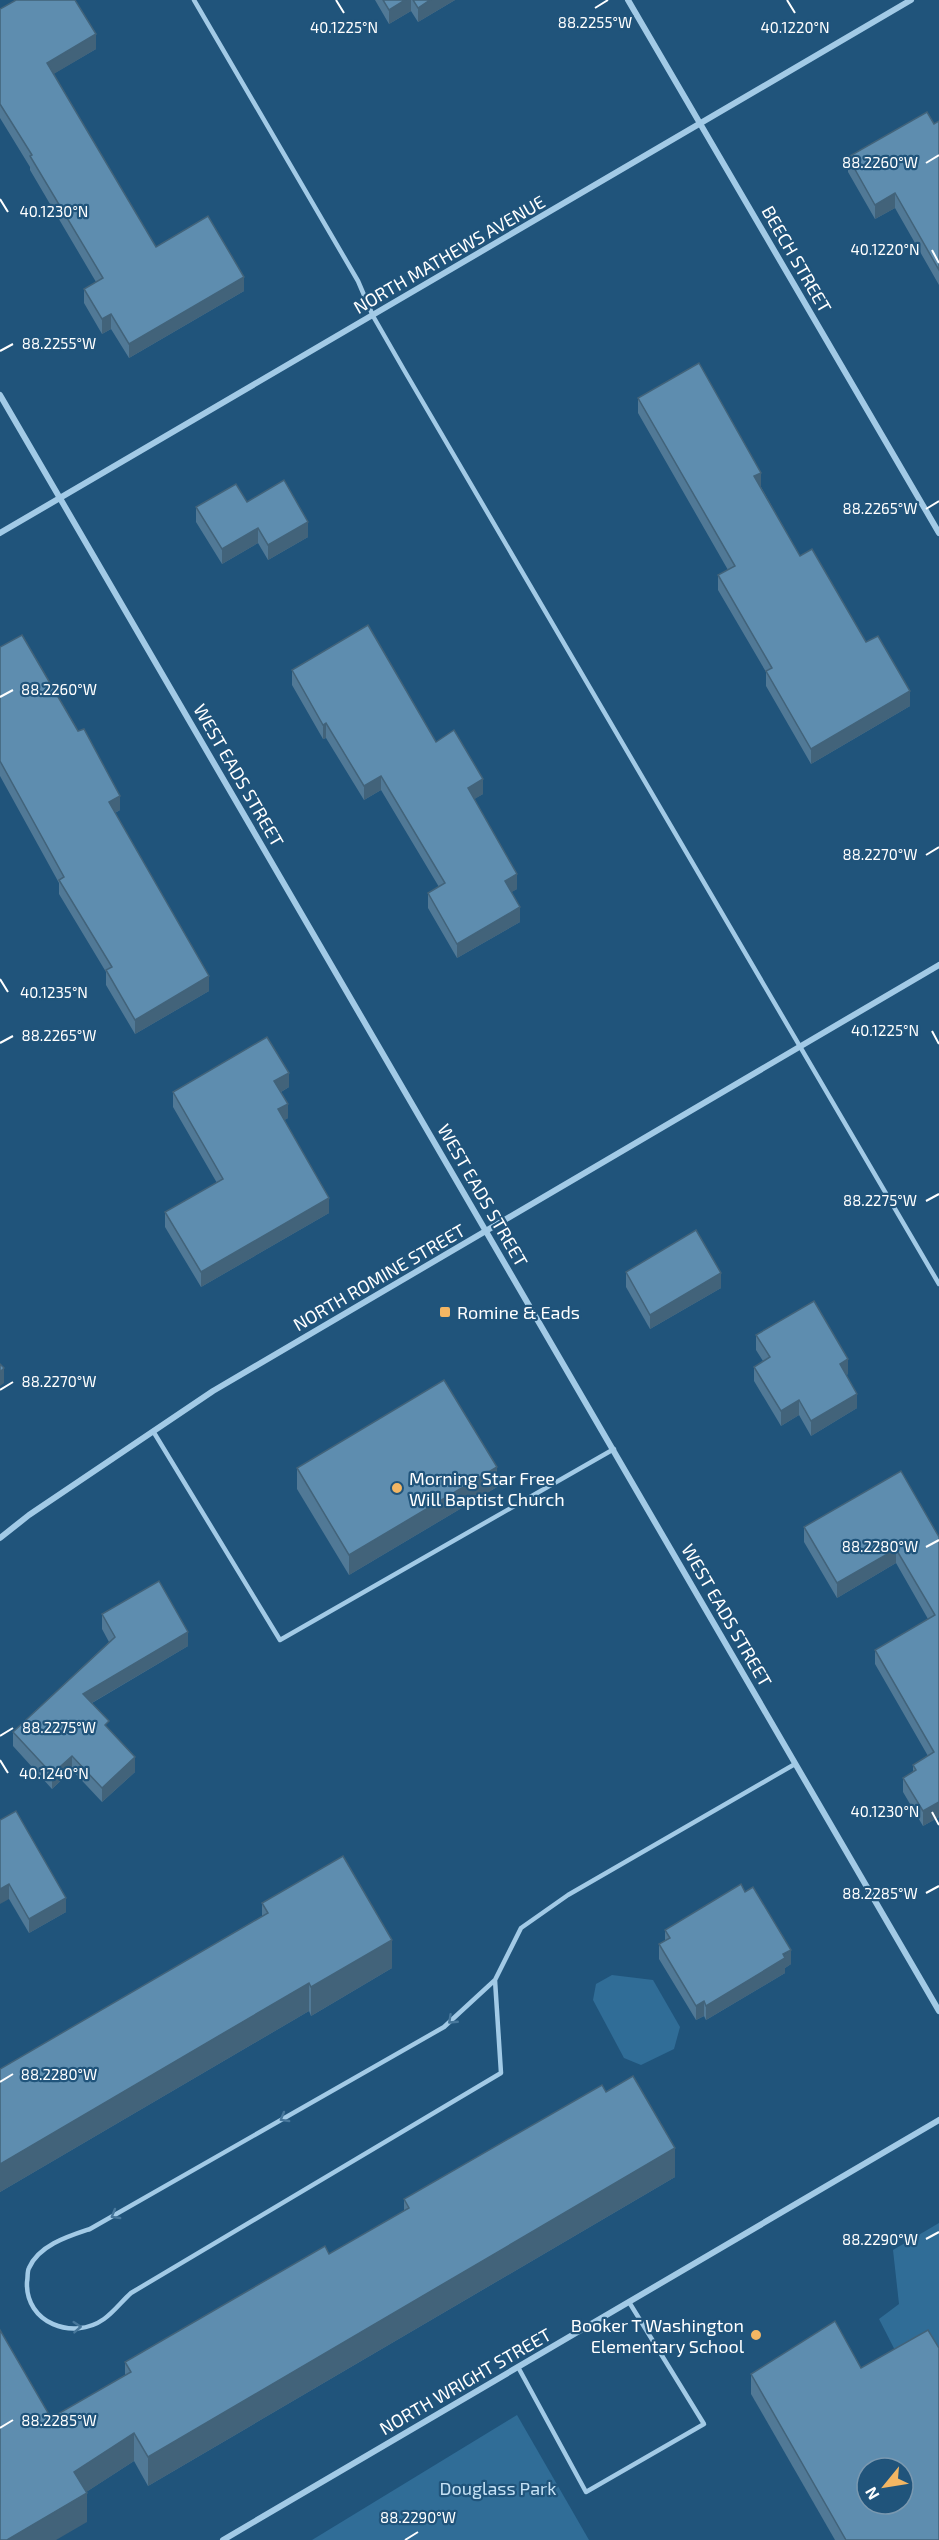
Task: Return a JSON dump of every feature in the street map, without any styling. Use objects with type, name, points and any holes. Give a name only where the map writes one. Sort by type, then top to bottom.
[{"type":"street","name":"BEECH STREET","points":[[628,0],[939,533]]},
{"type":"street","name":"NORTH MATHEWS AVENUE","points":[[0,533],[911,0]]},
{"type":"street","name":"WEST EADS STREET","points":[[0,395],[939,2011]]},
{"type":"street","name":"NORTH ROMINE STREET","points":[[0,1538],[29,1515],[213,1391],[939,965]]},
{"type":"street","name":"NORTH WRIGHT STREET","points":[[223,2540],[939,2120]]},
{"type":"lane","points":[[194,0],[358,281],[373,316],[939,1284]]},
{"type":"lane","points":[[153,1431],[280,1640],[614,1449]]},
{"type":"lane","points":[[495,1980],[501,2073],[131,2293],[104,2320],[86,2327],[66,2328],[48,2324],[34,2308],[27,2290],[28,2268],[52,2244],[90,2229],[444,2027],[495,1980],[521,1928],[568,1895],[795,1764]]},
{"type":"lane","points":[[518,2367],[586,2492],[704,2424],[629,2302]]},
{"type":"green space","points":[[612,1975],[653,1980],[680,2027],[674,2049],[641,2065],[624,2058],[593,2000],[596,1984]]},
{"type":"green space","points":[[939,2223],[939,2368],[902,2364],[879,2319],[899,2304],[893,2250]]},
{"type":"green space","name":"Douglass Park","points":[[517,2415],[589,2540],[312,2540]]},
{"type":"building","points":[[16,0],[75,0],[96,34],[47,63],[156,247],[208,216],[244,277],[129,344],[111,314],[102,319],[84,289],[103,278],[0,104],[0,9]]},
{"type":"building","points":[[383,0],[405,0],[389,10]]},
{"type":"building","points":[[413,0],[430,0],[418,8]]},
{"type":"building","points":[[927,112],[934,124],[939,121],[939,270],[895,193],[875,205],[848,157]]},
{"type":"building","points":[[699,363],[761,473],[754,476],[800,556],[812,549],[866,642],[878,636],[910,691],[811,749],[766,671],[772,668],[718,575],[735,566],[638,398]]},
{"type":"building","points":[[284,480],[308,522],[268,545],[258,528],[222,549],[196,507],[236,484],[247,502]]},
{"type":"building","points":[[368,625],[436,742],[454,730],[483,779],[468,788],[517,874],[505,881],[520,907],[457,944],[428,893],[445,883],[381,776],[364,786],[326,723],[323,725],[292,670]]},
{"type":"building","points":[[22,635],[78,731],[84,729],[120,796],[109,802],[209,976],[135,1020],[106,970],[112,967],[59,880],[64,877],[0,761],[0,647]]},
{"type":"building","points":[[267,1037],[289,1073],[274,1081],[288,1104],[278,1109],[329,1198],[201,1272],[165,1212],[223,1179],[173,1092]]},
{"type":"building","points":[[696,1230],[721,1273],[650,1315],[626,1272]]},
{"type":"building","points":[[814,1301],[848,1359],[840,1364],[857,1394],[811,1421],[799,1400],[781,1411],[754,1367],[770,1357],[756,1335]]},
{"type":"building","name":"Morning Star Free Will Baptist Church","points":[[444,1380],[497,1467],[349,1555],[297,1468]]},
{"type":"building","points":[[901,1471],[939,1537],[939,1802],[923,1811],[903,1778],[916,1770],[913,1765],[934,1752],[875,1650],[935,1615],[896,1549],[837,1583],[804,1527]]},
{"type":"building","points":[[159,1581],[188,1632],[83,1694],[109,1721],[105,1725],[135,1757],[102,1788],[72,1756],[52,1774],[13,1732],[115,1637],[102,1614]]},
{"type":"building","points":[[16,1811],[66,1898],[29,1919],[9,1884],[0,1889],[0,1820]]},
{"type":"building","points":[[343,1856],[392,1940],[311,1987],[309,1983],[0,2164],[0,2069],[268,1913],[262,1903]]},
{"type":"building","points":[[741,1884],[745,1892],[753,1887],[791,1950],[783,1954],[785,1958],[706,2006],[704,2001],[696,2006],[659,1944],[670,1938],[665,1930]]},
{"type":"building","points":[[633,2076],[675,2148],[148,2457],[134,2433],[74,2472],[87,2493],[7,2540],[0,2540],[0,2330],[51,2418],[131,2372],[125,2362],[325,2246],[329,2254],[409,2208],[404,2199],[602,2085],[606,2092]]},
{"type":"building","points":[[835,2321],[861,2368],[928,2330],[939,2348],[939,2540],[846,2540],[751,2374]]},
{"type":"place","name":"Romine & Eads","points":[[445,1312]]},
{"type":"place","name":"Morning Star Free Will Baptist Church","points":[[397,1488]]},
{"type":"place","name":"Booker T Washington Elementary School","points":[[756,2335]]}]
